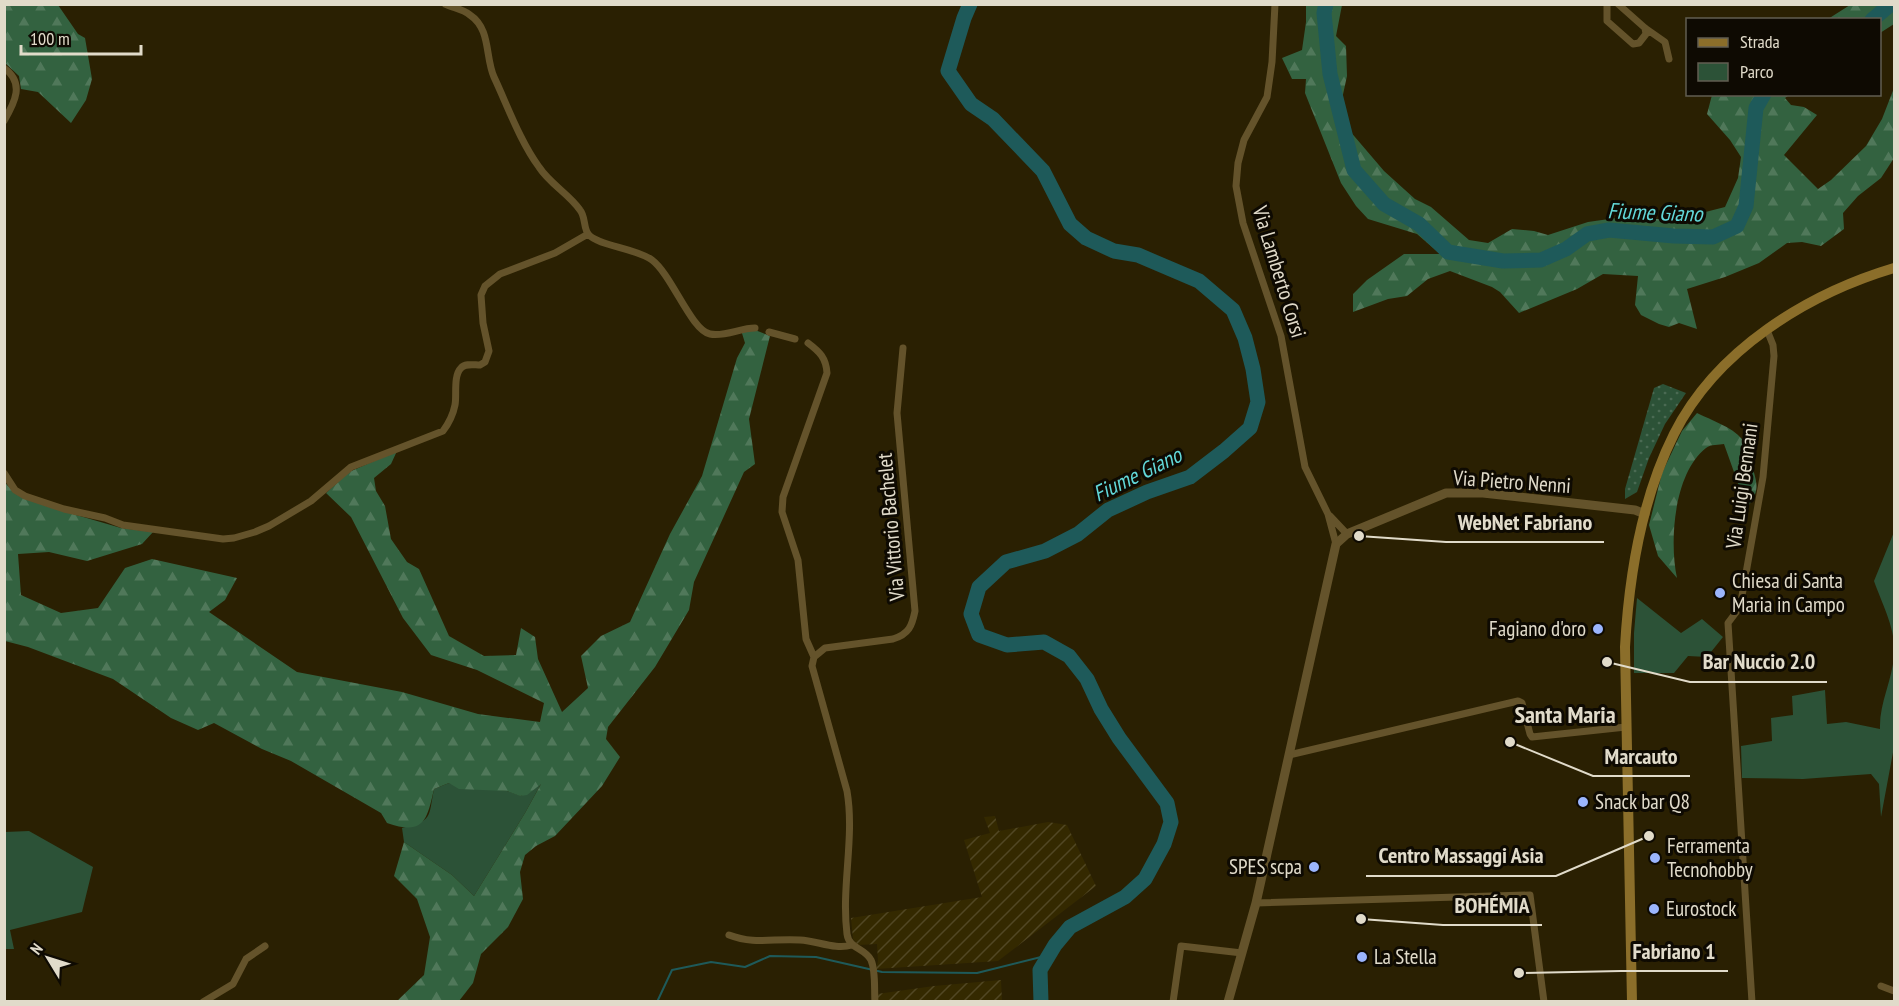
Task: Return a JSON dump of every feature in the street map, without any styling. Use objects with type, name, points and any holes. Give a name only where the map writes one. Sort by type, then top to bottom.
[{"type":"main road","points":[[1632,1002],[1626,727],[1627,604],[1632,566],[1656,476],[1674,434],[1698,396],[1723,366],[1767,330],[1808,303],[1864,277],[1894,268]]},
{"type":"street","points":[[445,4],[470,14],[482,29],[487,42],[490,69],[530,153],[548,179],[582,211],[588,234],[594,239],[636,252],[652,260],[666,274],[698,327],[708,334],[721,335],[743,328],[755,328]]},
{"type":"street","name":"Via Lamberto Corsi","points":[[1228,1002],[1256,903],[1336,544],[1329,514],[1305,467],[1281,336],[1243,223],[1236,186],[1238,162],[1244,140],[1267,97],[1272,62],[1275,4]]},
{"type":"street","points":[[1608,4],[1607,21],[1633,44],[1639,42],[1646,34],[1645,28]]},
{"type":"street","points":[[1618,4],[1665,42],[1669,59]]},
{"type":"street","points":[[4,68],[16,80],[18,92],[4,121]]},
{"type":"street","points":[[4,473],[15,489],[25,496],[123,525],[223,539],[255,532],[311,501],[351,467],[442,431],[450,422],[455,406],[460,368],[465,365],[480,365],[488,357],[482,304],[485,286],[500,274],[555,253],[588,234]]},
{"type":"street","name":"Via Luigi Bennani","points":[[1752,1002],[1728,622],[1740,607],[1763,477],[1774,356],[1773,345],[1767,330]]},
{"type":"street","points":[[769,332],[795,339]]},
{"type":"street","points":[[808,344],[820,353],[826,362],[827,373],[806,436],[787,482],[782,512],[798,560],[806,639],[814,657],[812,666],[847,791],[850,811],[846,904],[848,938],[852,945],[865,953],[873,964],[875,1002]]},
{"type":"street","name":"Via Vittorio Bachelet","points":[[814,657],[825,648],[893,639],[903,635],[913,622],[915,611],[897,413],[903,348]]},
{"type":"street","name":"Via Pietro Nenni","points":[[1347,534],[1446,493],[1483,493],[1635,510],[1645,514]]},
{"type":"street","name":"Via Lamberto Corsi","points":[[1329,514],[1347,534]]},
{"type":"street","points":[[1336,544],[1347,534]]},
{"type":"street","points":[[1289,755],[1518,701],[1522,703],[1532,737],[1626,727]]},
{"type":"street","points":[[1256,903],[1530,895],[1544,1002]]},
{"type":"street","points":[[729,935],[755,942],[800,940],[843,948],[852,945]]},
{"type":"street","points":[[203,1002],[233,984],[246,959],[265,946]]},
{"type":"street","points":[[1173,1002],[1181,946],[1242,953]]},
{"type":"street","points":[[1881,986],[1894,991]]},
{"type":"shaded area","points":[[995,816],[999,831],[1048,822],[1067,825],[1096,886],[998,961],[876,969],[877,944],[858,945],[853,939],[851,918],[982,897],[964,840],[990,833],[984,817]]},
{"type":"shaded area","points":[[1001,980],[1002,1001],[878,1001],[877,994],[934,986]]},
{"type":"green space","points":[[4,5],[58,5],[78,34],[85,38],[92,79],[86,100],[71,123],[38,92],[21,89],[19,76],[5,63]]},
{"type":"green space","points":[[1306,5],[1342,5],[1336,36],[1346,46],[1347,76],[1342,99],[1349,130],[1384,171],[1415,199],[1431,207],[1469,240],[1488,243],[1512,229],[1548,235],[1588,222],[1623,217],[1674,220],[1725,207],[1738,178],[1741,157],[1730,140],[1707,114],[1712,96],[1788,96],[1785,98],[1791,105],[1804,107],[1817,115],[1784,155],[1818,189],[1831,180],[1866,146],[1882,119],[1894,88],[1894,158],[1881,178],[1858,196],[1843,213],[1844,229],[1821,246],[1802,242],[1787,243],[1759,263],[1687,289],[1697,329],[1679,323],[1669,327],[1641,315],[1635,305],[1638,276],[1603,274],[1577,289],[1519,313],[1500,292],[1492,287],[1450,271],[1428,279],[1407,296],[1388,299],[1353,312],[1353,294],[1367,280],[1404,254],[1440,254],[1417,234],[1368,219],[1356,206],[1341,183],[1305,93],[1306,79],[1292,79],[1282,58],[1302,50]]},
{"type":"green space","points":[[1850,5],[1894,5],[1894,24],[1881,32],[1881,18],[1830,18]]},
{"type":"green space","points":[[741,330],[755,330],[770,336],[749,419],[755,464],[744,472],[694,582],[689,610],[655,667],[608,727],[606,739],[620,757],[602,786],[555,836],[525,855],[520,872],[523,899],[508,927],[481,954],[473,983],[459,1001],[397,1001],[424,975],[430,937],[417,899],[394,876],[404,842],[452,875],[474,896],[541,784],[527,795],[520,796],[507,791],[459,789],[449,783],[434,789],[429,809],[422,822],[409,828],[399,827],[387,823],[381,813],[291,761],[262,749],[214,723],[198,730],[171,718],[113,679],[28,647],[5,641],[4,480],[21,497],[49,507],[121,528],[153,532],[142,544],[87,561],[49,552],[18,554],[21,595],[61,613],[98,608],[125,568],[152,559],[237,578],[225,600],[209,612],[297,672],[402,692],[478,714],[540,722],[544,703],[477,670],[431,655],[403,618],[351,517],[326,493],[349,472],[397,451],[391,464],[374,478],[376,491],[385,506],[391,539],[407,562],[419,569],[449,636],[484,656],[516,655],[521,628],[535,637],[538,659],[562,712],[588,688],[581,656],[601,636],[630,622],[670,534],[702,476],[737,358],[745,343]]},
{"type":"green space","points":[[1663,384],[1686,393],[1665,424],[1649,458],[1637,492],[1625,499],[1625,489],[1654,388]]},
{"type":"green space","points":[[1697,413],[1727,427],[1742,439],[1747,446],[1756,479],[1756,488],[1749,505],[1739,486],[1724,444],[1706,448],[1695,459],[1687,474],[1676,509],[1674,546],[1677,578],[1658,556],[1649,525],[1662,473],[1682,431]]},
{"type":"green space","points":[[1894,532],[1894,644],[1891,627],[1874,581]]},
{"type":"green space","points":[[1637,598],[1681,633],[1702,619],[1723,637],[1707,657],[1688,656],[1674,673],[1634,673]]},
{"type":"green space","points":[[1894,656],[1894,747],[1881,817],[1879,784],[1871,774],[1803,779],[1742,778],[1741,746],[1772,741],[1771,718],[1793,715],[1792,696],[1825,690],[1827,724],[1846,722],[1880,729],[1881,711]]},
{"type":"green space","points":[[542,782],[474,896],[452,875],[404,842],[402,828],[419,823],[427,817],[434,789],[449,783],[507,791],[521,796]]},
{"type":"green space","points":[[29,831],[93,867],[82,912],[10,930],[14,949],[5,949],[5,832]]},
{"type":"waterway","name":"Fiume Giano","points":[[970,4],[948,71],[971,104],[993,119],[1043,171],[1070,224],[1086,238],[1114,251],[1138,255],[1199,281],[1233,310],[1245,338],[1258,402],[1250,428],[1190,477],[1147,492],[1108,510],[1078,534],[1045,551],[1006,562],[979,587],[971,614],[979,635],[1007,645],[1044,642],[1069,656],[1087,679],[1101,709],[1119,738],[1167,803],[1171,822],[1164,844],[1145,879],[1125,897],[1070,927],[1055,945],[1040,970],[1041,1002]]},
{"type":"waterway","name":"Fiume Giano","points":[[1326,4],[1324,13],[1330,74],[1354,170],[1384,204],[1419,224],[1448,252],[1503,261],[1541,260],[1566,249],[1587,234],[1609,230],[1713,237],[1737,226],[1746,206],[1756,108],[1763,96]]},
{"type":"waterway","name":"Fiume Giano","points":[[1874,18],[1891,4]]},
{"type":"waterway","points":[[657,1002],[672,970],[711,962],[745,967],[770,956],[816,957],[882,972],[977,973],[1049,955]]},
{"type":"place","name":"WebNet Fabriano","points":[[1359,536]]},
{"type":"place","name":"Chiesa di Santa Maria in Campo","points":[[1720,593]]},
{"type":"place","name":"Fagiano d'oro","points":[[1598,629]]},
{"type":"place","name":"Bar Nuccio 2.0","points":[[1607,662]]},
{"type":"place","name":"Marcauto","points":[[1510,742]]},
{"type":"place","name":"Snack bar Q8","points":[[1583,802]]},
{"type":"place","name":"Centro Massaggi Asia","points":[[1649,836]]},
{"type":"place","name":"Ferramenta Tecnohobby","points":[[1655,858]]},
{"type":"place","name":"SPES scpa","points":[[1314,867]]},
{"type":"place","name":"Eurostock","points":[[1654,909]]},
{"type":"place","name":"BOHÉMIA","points":[[1361,919]]},
{"type":"place","name":"La Stella","points":[[1362,957]]},
{"type":"place","name":"Fabriano 1","points":[[1519,973]]},
{"type":"district","name":"Santa Maria","points":[[1565,715]]}]
